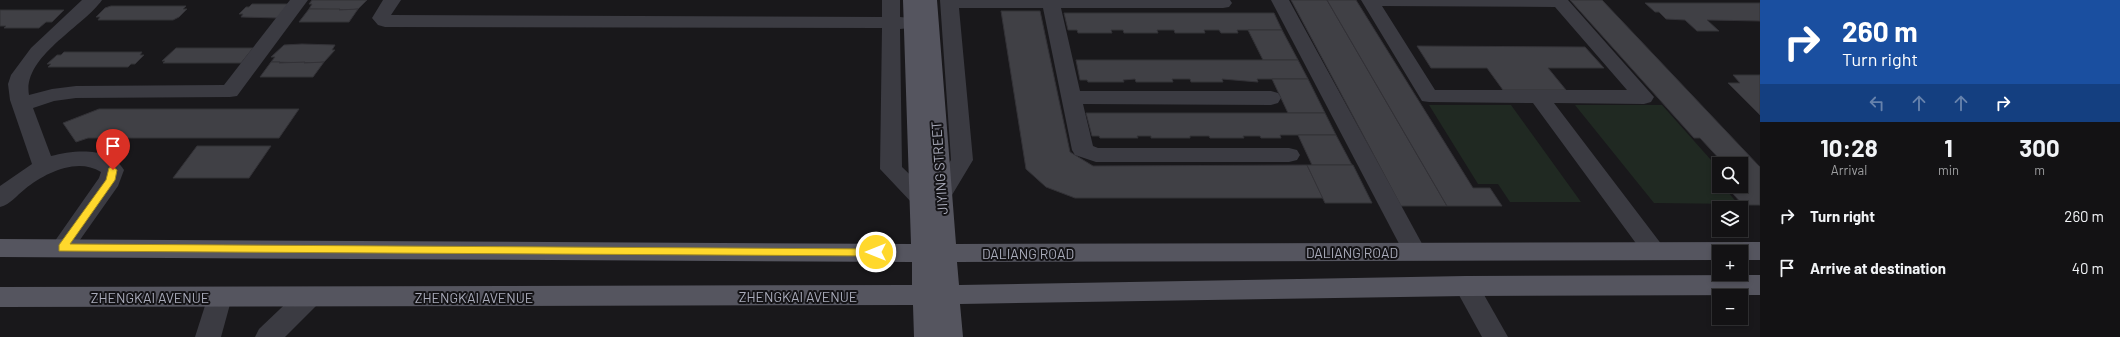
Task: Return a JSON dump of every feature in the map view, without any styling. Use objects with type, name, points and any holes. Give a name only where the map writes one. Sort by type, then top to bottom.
[{"type":"main road","name":"JIYING STREET","points":[[912,0],[931,196]]},
{"type":"main road","name":"JIYING STREET","points":[[927,337],[936,295],[931,196],[928,0]]},
{"type":"main road","points":[[0,248],[934,253]]},
{"type":"main road","name":"DALIANG ROAD","points":[[934,253],[1760,251]]},
{"type":"main road","points":[[936,295],[1466,286],[1760,285]]},
{"type":"main road","name":"JIYING STREET","points":[[936,295],[950,337]]},
{"type":"main road","name":"ZHENGKAI AVENUE","points":[[0,297],[936,295]]},
{"type":"street","points":[[43,166],[36,144],[25,119],[18,83],[23,71],[52,38],[93,0]]},
{"type":"street","points":[[22,104],[52,95],[76,92],[230,91],[299,0]]},
{"type":"street","points":[[392,0],[382,15],[381,18],[385,20],[913,22]]},
{"type":"street","points":[[891,0],[891,169],[931,196],[962,160],[949,2],[1222,3]]},
{"type":"street","points":[[1280,0],[1414,251]]},
{"type":"street","points":[[1369,1],[1560,2],[1644,96],[1538,96],[1429,96],[1369,1]]},
{"type":"street","points":[[1051,3],[1083,150],[1096,155],[1290,155]]},
{"type":"street","points":[[1071,96],[1271,98]]},
{"type":"street","points":[[1538,96],[1654,251]]},
{"type":"street","points":[[0,199],[17,182],[43,166],[62,160],[87,158],[104,162],[113,170],[110,180],[62,248]]},
{"type":"street","points":[[1466,286],[1495,337]]},
{"type":"street","points":[[208,337],[219,297]]},
{"type":"street","points":[[268,337],[309,297]]},
{"type":"shaded area","points":[[1429,105],[1511,105],[1581,202],[1510,202],[1498,184],[1478,184]]},
{"type":"shaded area","points":[[1575,105],[1662,105],[1712,161],[1712,193],[1729,193],[1736,201],[1712,201],[1712,204],[1654,203]]},
{"type":"building","points":[[312,0],[367,0],[358,9],[350,10],[309,9],[312,4],[309,4]]},
{"type":"building","points":[[1291,0],[1327,0],[1447,206],[1401,206]]},
{"type":"building","points":[[1327,0],[1356,0],[1473,188],[1490,188],[1502,206],[1447,206]]},
{"type":"building","points":[[1570,0],[1602,0],[1760,167],[1760,205],[1748,205],[1748,201],[1739,201],[1732,193],[1748,193],[1748,157],[1718,157],[1700,138],[1694,138]]},
{"type":"building","points":[[1645,3],[1760,3],[1760,21],[1707,20],[1719,31],[1697,31],[1685,20],[1666,19],[1659,12],[1655,12]]},
{"type":"building","points":[[252,4],[288,4],[278,18],[241,17],[243,14],[239,14],[246,7],[249,7]]},
{"type":"building","points":[[111,6],[186,6],[183,9],[187,9],[179,17],[173,20],[98,20],[100,17],[96,17],[105,8]]},
{"type":"building","points":[[309,9],[358,9],[349,22],[299,22]]},
{"type":"building","points":[[0,10],[64,10],[52,22],[46,22],[39,28],[4,28],[6,26],[0,26]]},
{"type":"building","points":[[1001,11],[1040,11],[1070,152],[1093,166],[1307,165],[1323,198],[1075,198],[1046,187],[1026,169]]},
{"type":"building","points":[[1064,13],[1274,13],[1282,30],[1237,30],[1238,33],[1221,33],[1219,30],[1204,30],[1205,33],[1175,33],[1174,30],[1157,30],[1158,33],[1124,33],[1123,30],[1111,30],[1112,33],[1078,33],[1077,30],[1068,30]]},
{"type":"building","points":[[1248,30],[1282,30],[1298,60],[1263,60]]},
{"type":"building","points":[[284,45],[335,45],[332,50],[335,50],[324,62],[271,62],[275,57],[271,57]]},
{"type":"building","points":[[1417,46],[1585,47],[1604,68],[1548,68],[1566,90],[1503,90],[1487,68],[1431,68]]},
{"type":"building","points":[[176,48],[253,48],[241,63],[163,63],[165,61],[162,61]]},
{"type":"building","points":[[64,52],[142,52],[140,55],[144,55],[135,64],[131,64],[128,67],[48,67],[51,64],[47,64],[57,55],[61,55]]},
{"type":"building","points":[[1076,60],[1298,60],[1308,79],[1257,79],[1258,82],[1222,79],[1223,82],[1191,82],[1190,79],[1172,79],[1173,82],[1136,82],[1135,79],[1123,80],[1124,82],[1088,82],[1087,80],[1080,80]]},
{"type":"building","points":[[271,62],[324,62],[313,77],[260,77]]},
{"type":"building","points":[[1733,75],[1760,75],[1760,115],[1728,83],[1740,83]]},
{"type":"building","points":[[1272,79],[1308,79],[1325,113],[1288,113]]},
{"type":"building","points":[[99,109],[299,109],[279,138],[88,138],[76,142],[63,123]]},
{"type":"building","points":[[1086,113],[1325,113],[1336,135],[1280,135],[1281,138],[1243,136],[1244,138],[1210,138],[1209,136],[1190,136],[1190,138],[1151,138],[1151,136],[1137,136],[1138,138],[1100,138],[1099,136],[1092,136]]},
{"type":"building","points":[[1298,135],[1336,135],[1352,165],[1312,165]]},
{"type":"building","points":[[197,146],[271,146],[249,178],[173,178]]},
{"type":"building","points":[[1307,165],[1353,165],[1372,203],[1325,203]]},
{"type":"route","points":[[113,170],[110,180],[99,197],[62,248],[876,252]]}]
